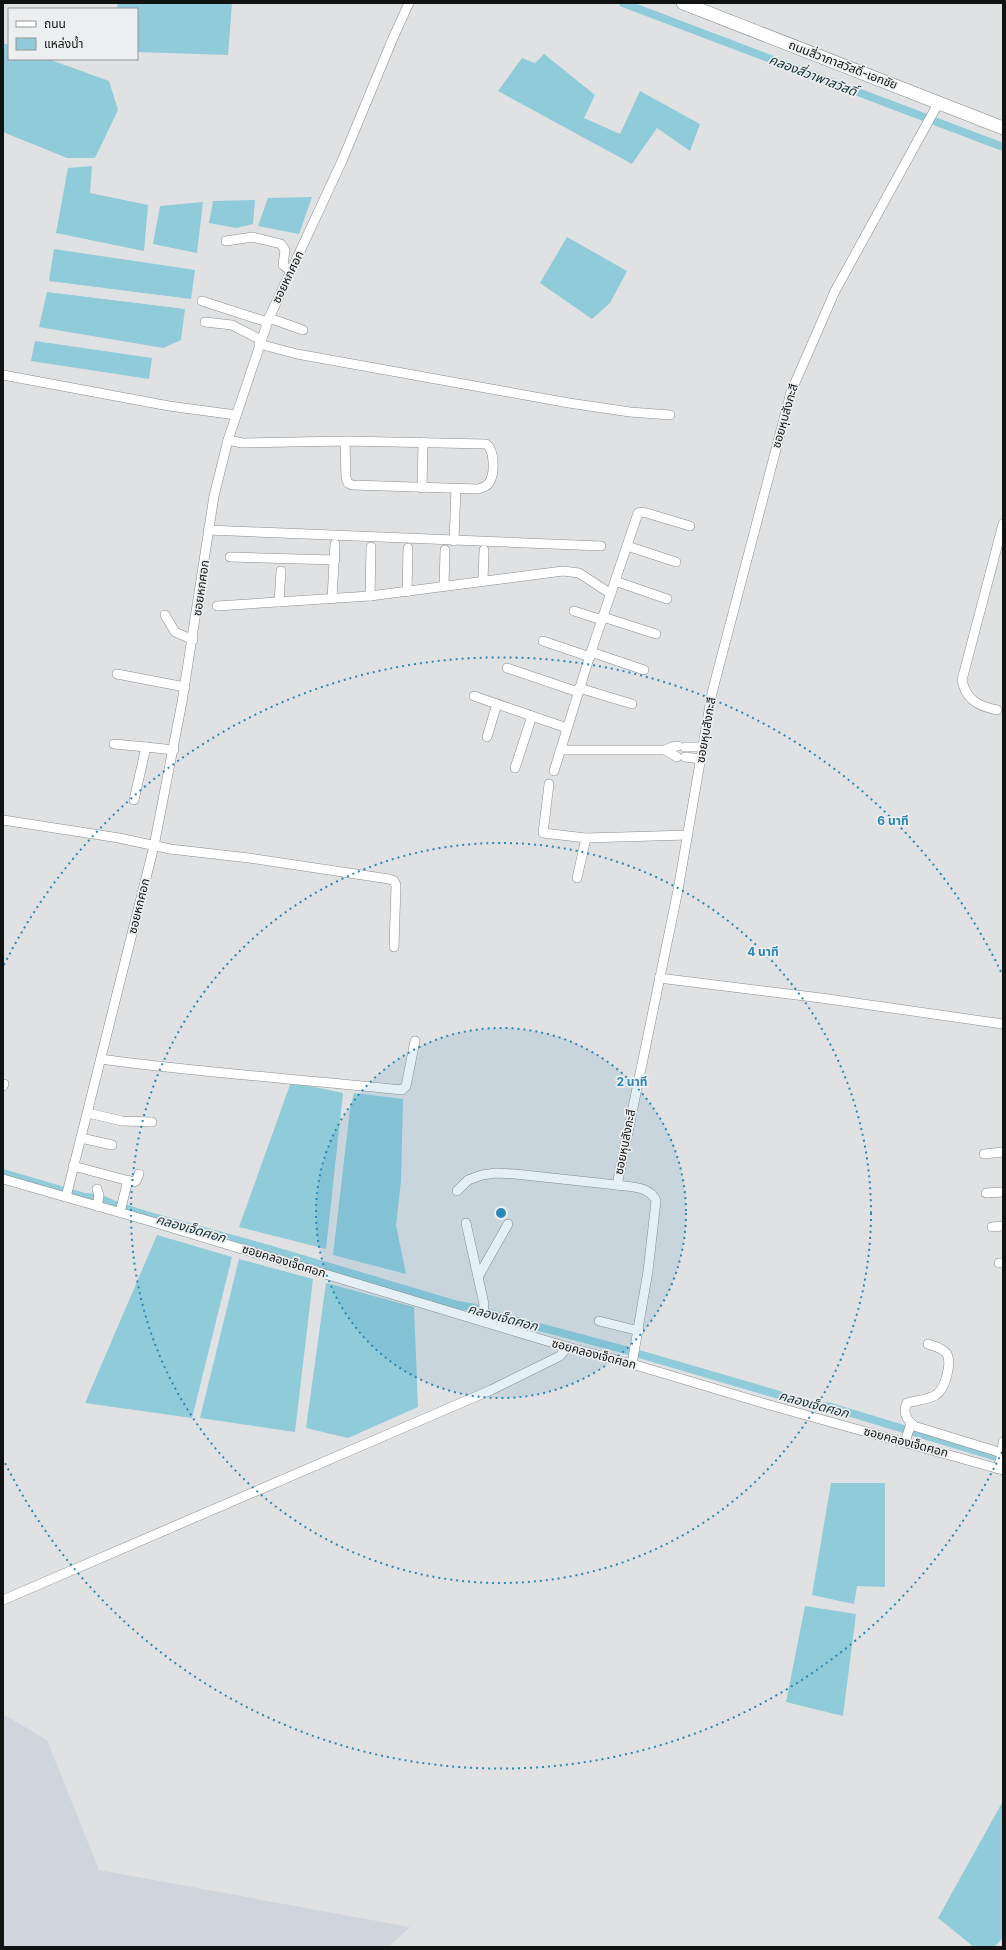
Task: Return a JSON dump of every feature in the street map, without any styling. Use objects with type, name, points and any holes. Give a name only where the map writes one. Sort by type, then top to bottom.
[{"type":"street","name":"ซอยหกศอก","points":[[66,1197],[80,1167],[94,1115],[101,1059],[161,847],[174,750],[193,640],[215,530],[219,474],[234,442],[236,415],[264,345],[270,320],[291,270],[342,161],[395,31],[409,3]]},
{"type":"street","name":"ถนนสี่วาภาสวัสดิ์-เอกชัย","points":[[683,3],[938,105],[1003,128]]},
{"type":"street","name":"ซอยหุบสังกะสี","points":[[634,1358],[648,1271],[656,1201],[651,1192],[617,1185],[665,978],[702,747],[720,659],[791,392],[835,291],[938,105]]},
{"type":"street","points":[[226,241],[253,236],[281,244],[285,250],[284,265],[291,270]]},
{"type":"street","points":[[202,301],[283,323],[303,330]]},
{"type":"street","points":[[205,322],[232,325],[264,345],[569,403],[630,412],[670,415]]},
{"type":"street","points":[[3,375],[169,406],[236,415]]},
{"type":"street","points":[[234,442],[345,441],[486,444],[491,449],[492,473],[488,484],[478,489],[352,485],[348,483],[346,478],[345,441]]},
{"type":"street","points":[[422,488],[423,442]]},
{"type":"street","points":[[454,541],[456,489]]},
{"type":"street","points":[[554,771],[590,654],[636,516],[640,512],[690,526]]},
{"type":"street","points":[[997,710],[976,703],[964,692],[962,680],[1003,524]]},
{"type":"street","points":[[215,530],[601,546]]},
{"type":"street","points":[[332,599],[336,544]]},
{"type":"street","points":[[626,546],[676,562]]},
{"type":"street","points":[[370,596],[371,547]]},
{"type":"street","points":[[407,592],[408,548]]},
{"type":"street","points":[[444,586],[446,550]]},
{"type":"street","points":[[483,581],[484,550]]},
{"type":"street","points":[[230,557],[334,560]]},
{"type":"street","points":[[279,602],[281,571]]},
{"type":"street","points":[[217,606],[370,596],[563,571],[572,571],[583,575],[610,594]]},
{"type":"street","points":[[615,581],[667,598]]},
{"type":"street","points":[[574,611],[656,634]]},
{"type":"street","points":[[164,615],[175,632],[193,640]]},
{"type":"street","points":[[543,641],[644,670]]},
{"type":"street","points":[[507,668],[579,690],[632,704]]},
{"type":"street","points":[[117,674],[185,687]]},
{"type":"street","points":[[474,696],[567,728]]},
{"type":"street","points":[[487,737],[497,704]]},
{"type":"street","points":[[515,768],[532,716]]},
{"type":"street","points":[[114,744],[174,750]]},
{"type":"street","points":[[134,800],[146,747]]},
{"type":"street","points":[[560,750],[665,750],[672,747],[702,747]]},
{"type":"street","points":[[665,750],[681,757],[700,759]]},
{"type":"street","points":[[549,784],[543,833],[586,838],[688,835]]},
{"type":"street","points":[[3,820],[119,838],[161,847],[249,858],[394,881],[396,885],[394,947]]},
{"type":"street","points":[[577,878],[586,838]]},
{"type":"street","points":[[665,978],[821,998],[889,1009],[1003,1024]]},
{"type":"street","points":[[101,1059],[198,1072],[300,1079],[402,1090],[406,1086],[415,1040]]},
{"type":"street","points":[[94,1115],[122,1121],[152,1122]]},
{"type":"street","points":[[87,1139],[112,1145]]},
{"type":"street","points":[[984,1154],[1003,1152]]},
{"type":"street","points":[[80,1167],[136,1181],[138,1174]]},
{"type":"street","points":[[457,1191],[468,1180],[482,1175],[496,1173],[617,1185]]},
{"type":"street","name":"ซอยคลองเจ็ดศอก","points":[[3,1179],[66,1197],[98,1198],[121,1208],[483,1315],[567,1347],[634,1358],[751,1399],[905,1442],[1002,1458]]},
{"type":"street","points":[[121,1208],[128,1180]]},
{"type":"street","points":[[986,1193],[1003,1192]]},
{"type":"street","points":[[466,1223],[478,1277],[483,1315]]},
{"type":"street","points":[[478,1277],[508,1224]]},
{"type":"street","points":[[992,1227],[1003,1226]]},
{"type":"street","points":[[599,1321],[639,1331]]},
{"type":"street","points":[[905,1442],[910,1426],[906,1418],[905,1408],[907,1403],[936,1396],[946,1380],[948,1362],[947,1354],[940,1348],[928,1344]]},
{"type":"street","points":[[3,1600],[491,1390],[560,1356],[567,1347]]},
{"type":"street","points":[[910,1426],[914,1426],[1002,1458],[1003,1442]]},
{"type":"shaded area","points":[[3,1714],[47,1740],[99,1870],[410,1927],[388,1947],[3,1947]]},
{"type":"water","points":[[118,3],[232,3],[228,55],[138,52],[138,8],[117,8]]},
{"type":"water","points":[[3,43],[8,45],[8,60],[51,60],[109,81],[118,110],[95,158],[67,158],[3,132]]},
{"type":"water","points":[[544,54],[595,95],[584,118],[620,134],[640,91],[700,124],[690,151],[657,128],[632,164],[498,91],[522,58],[535,63]]},
{"type":"water","points":[[92,166],[90,193],[148,205],[144,251],[56,233],[68,168]]},
{"type":"water","points":[[312,197],[299,234],[258,226],[268,198]]},
{"type":"water","points":[[255,200],[253,224],[236,228],[209,223],[213,201]]},
{"type":"water","points":[[203,202],[197,253],[153,244],[160,206]]},
{"type":"water","points":[[567,237],[627,271],[610,303],[592,319],[540,283]]},
{"type":"water","points":[[54,249],[195,270],[191,299],[49,281]]},
{"type":"water","points":[[47,292],[185,309],[181,340],[163,348],[39,327]]},
{"type":"water","points":[[35,341],[152,358],[149,379],[31,361]]},
{"type":"water","points":[[291,1082],[343,1093],[326,1249],[239,1227]]},
{"type":"water","points":[[354,1093],[403,1099],[401,1181],[396,1225],[406,1274],[333,1255],[350,1109]]},
{"type":"water","points":[[157,1235],[232,1257],[192,1418],[85,1403]]},
{"type":"water","points":[[239,1259],[313,1279],[295,1432],[200,1418]]},
{"type":"water","points":[[326,1283],[414,1307],[418,1407],[348,1438],[306,1428]]},
{"type":"water","points":[[831,1483],[885,1483],[885,1587],[857,1586],[854,1604],[812,1595]]},
{"type":"water","points":[[805,1606],[856,1614],[843,1716],[786,1702]]},
{"type":"water","points":[[1003,1801],[1003,1938],[994,1947],[974,1947],[938,1918]]},
{"type":"waterway","name":"คลองสี่วาพาสวัสดิ์","points":[[623,3],[1003,147]]},
{"type":"waterway","name":"คลองเจ็ดศอก","points":[[3,1173],[85,1197],[99,1198],[112,1204],[146,1215],[269,1249],[458,1305],[475,1308],[506,1318],[622,1349],[810,1404],[831,1407],[1003,1459]]}]
